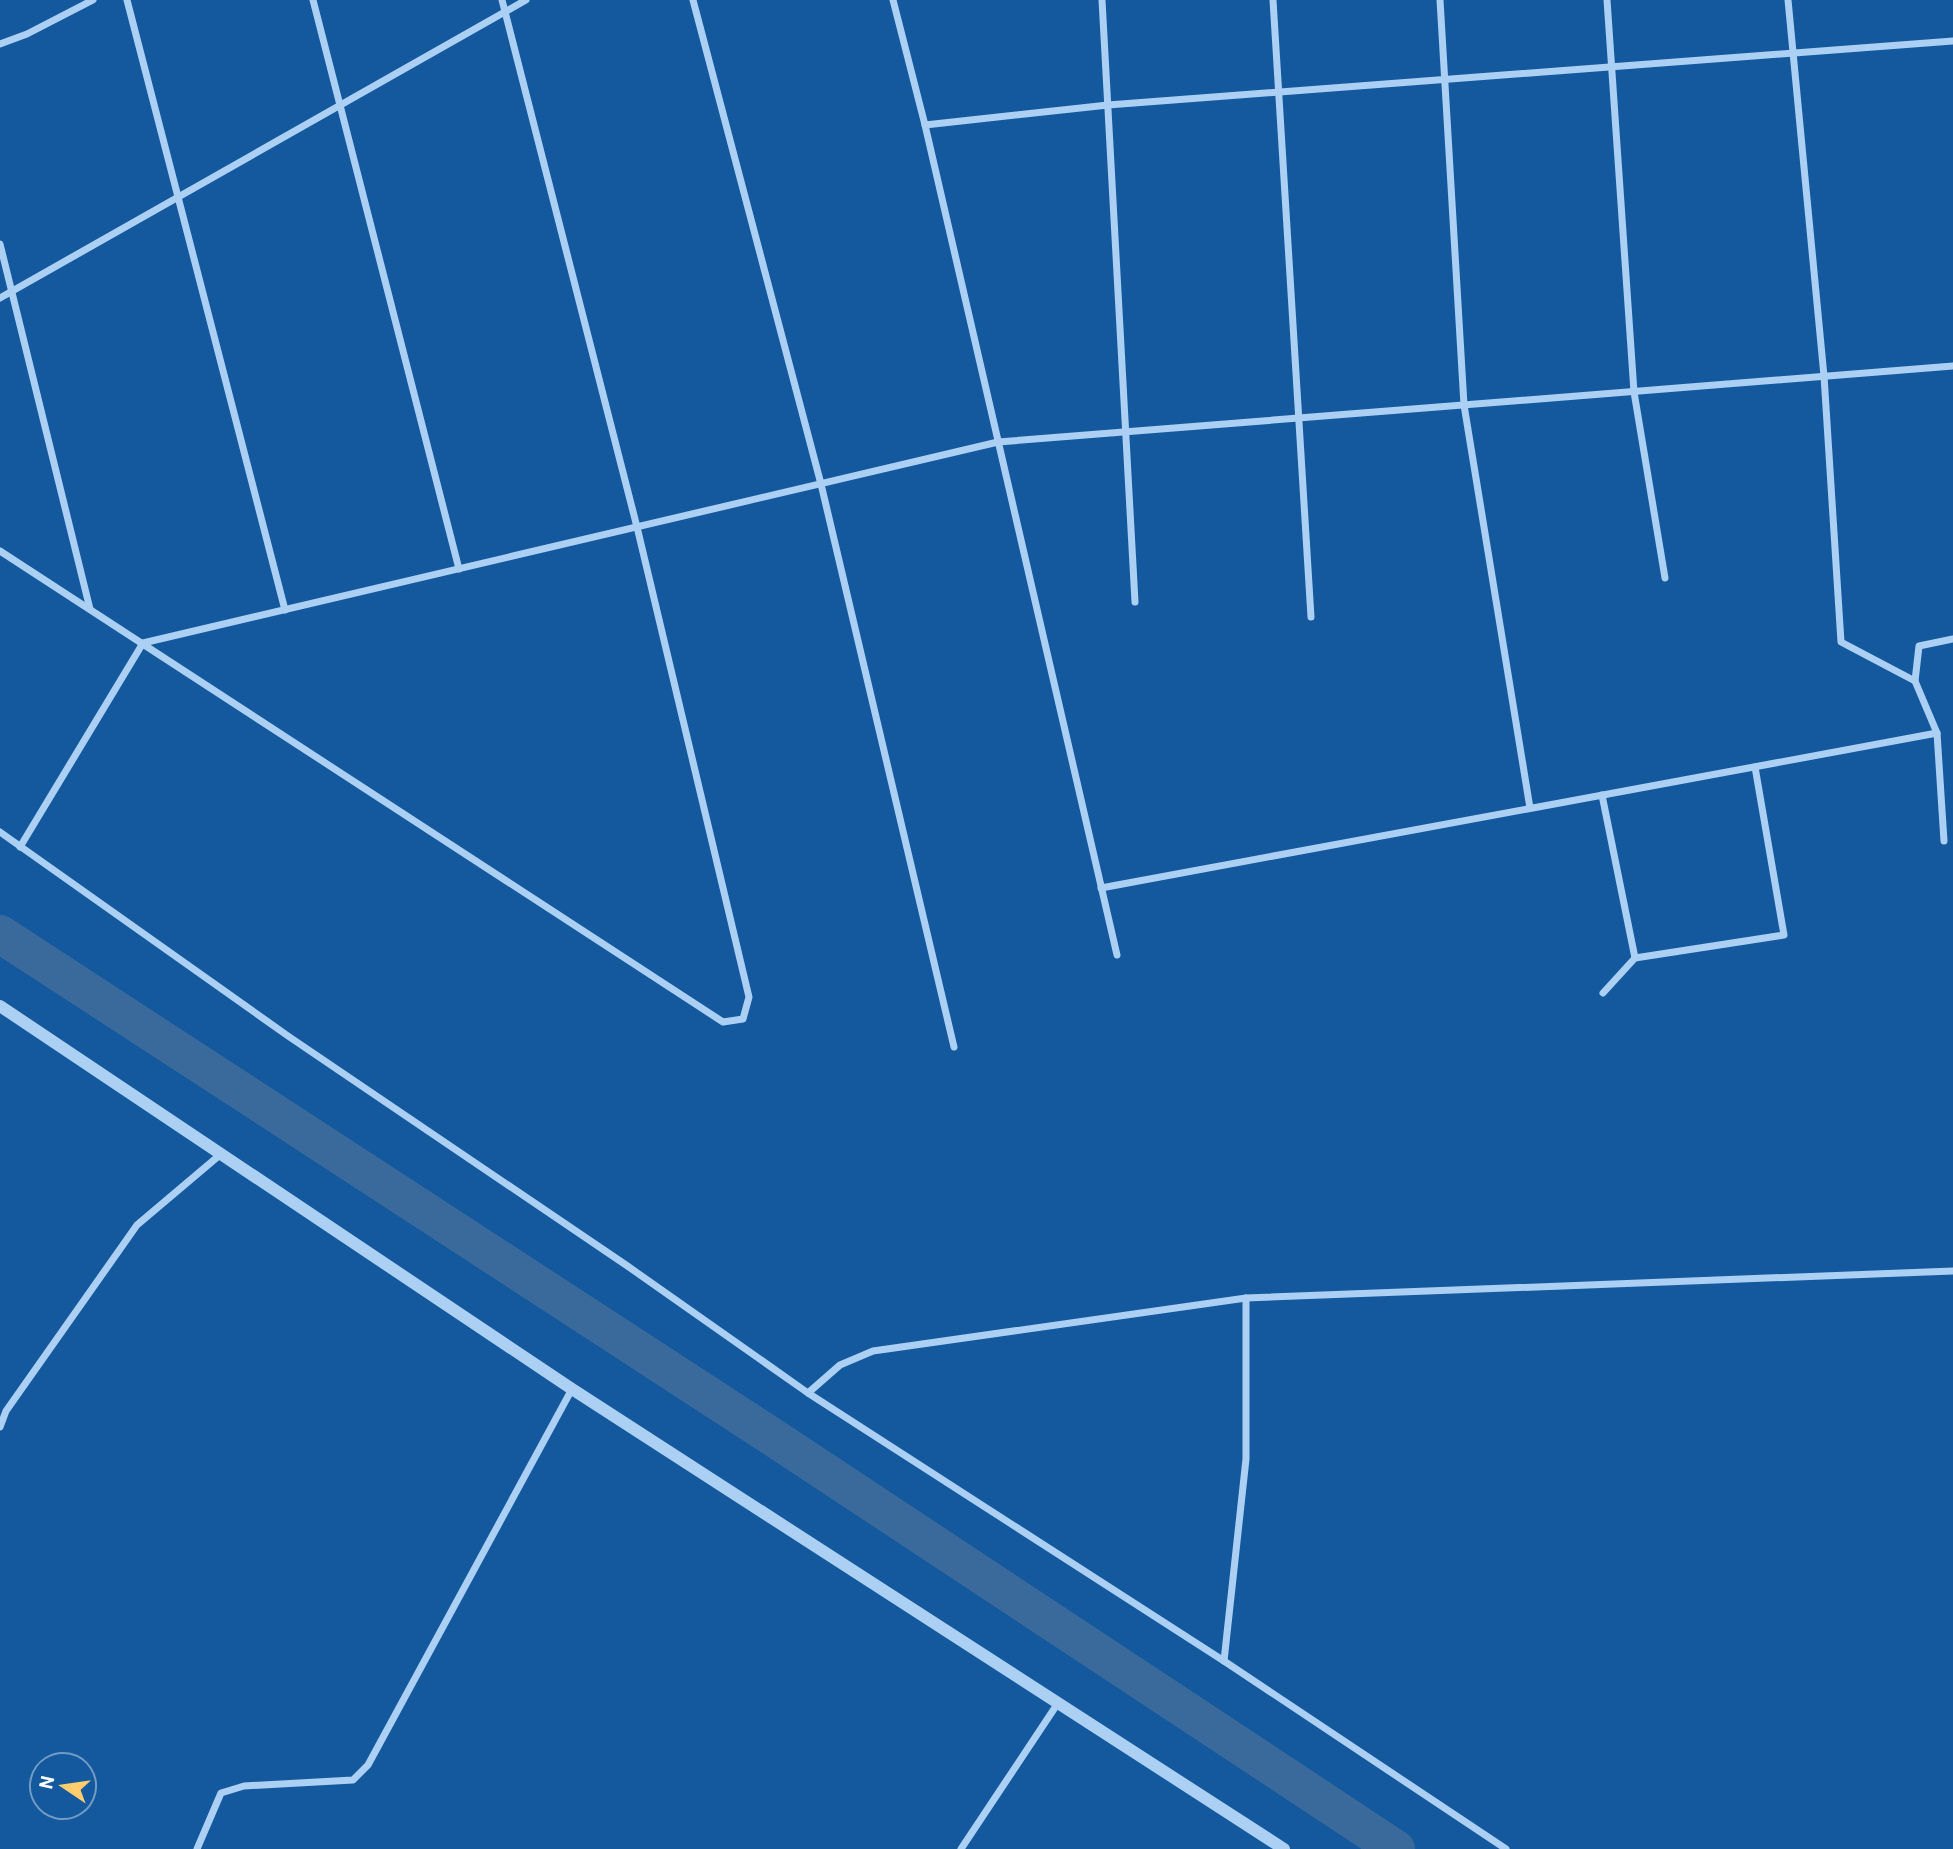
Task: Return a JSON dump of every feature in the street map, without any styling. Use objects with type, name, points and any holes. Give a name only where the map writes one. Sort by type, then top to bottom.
[{"type":"street","points":[[0,44],[27,34],[93,0]]},
{"type":"street","points":[[127,0],[285,610]]},
{"type":"street","points":[[313,0],[459,569]]},
{"type":"street","points":[[0,551],[723,1022],[743,1019],[749,997],[637,527],[502,0]]},
{"type":"street","points":[[0,298],[526,0]]},
{"type":"street","points":[[693,0],[821,484],[954,1047]]},
{"type":"street","points":[[893,0],[925,125],[1117,955]]},
{"type":"street","points":[[1102,0],[1136,602]]},
{"type":"street","points":[[1273,0],[1311,617]]},
{"type":"street","points":[[1440,0],[1464,405],[1530,808]]},
{"type":"street","points":[[1607,0],[1634,392],[1665,578]]},
{"type":"street","points":[[1788,0],[1825,376],[1841,642],[1915,681]]},
{"type":"street","points":[[925,125],[1108,105],[1953,41]]},
{"type":"street","points":[[0,244],[90,609]]},
{"type":"street","points":[[20,847],[143,643],[998,442],[1953,366]]},
{"type":"street","points":[[1944,841],[1937,733],[1915,681],[1919,646],[1953,639]]},
{"type":"street","points":[[1101,888],[1937,733]]},
{"type":"street","points":[[1604,993],[1634,958],[1784,935],[1755,767]]},
{"type":"street","points":[[1602,795],[1634,958]]},
{"type":"street","points":[[0,832],[288,1036],[626,1265],[808,1393],[1224,1661],[1506,1849]]},
{"type":"street","points":[[0,1006],[572,1389],[1284,1849]]},
{"type":"street","points":[[0,1427],[6,1411],[137,1225],[221,1154]]},
{"type":"street","points":[[808,1393],[840,1365],[873,1351],[1246,1298],[1953,1271]]},
{"type":"street","points":[[1224,1661],[1247,1459],[1246,1298]]},
{"type":"street","points":[[197,1849],[221,1793],[244,1786],[353,1780],[368,1765],[572,1389]]},
{"type":"street","points":[[961,1849],[1058,1703]]},
{"type":"waterway","points":[[0,934],[774,1438],[1396,1849]]}]
